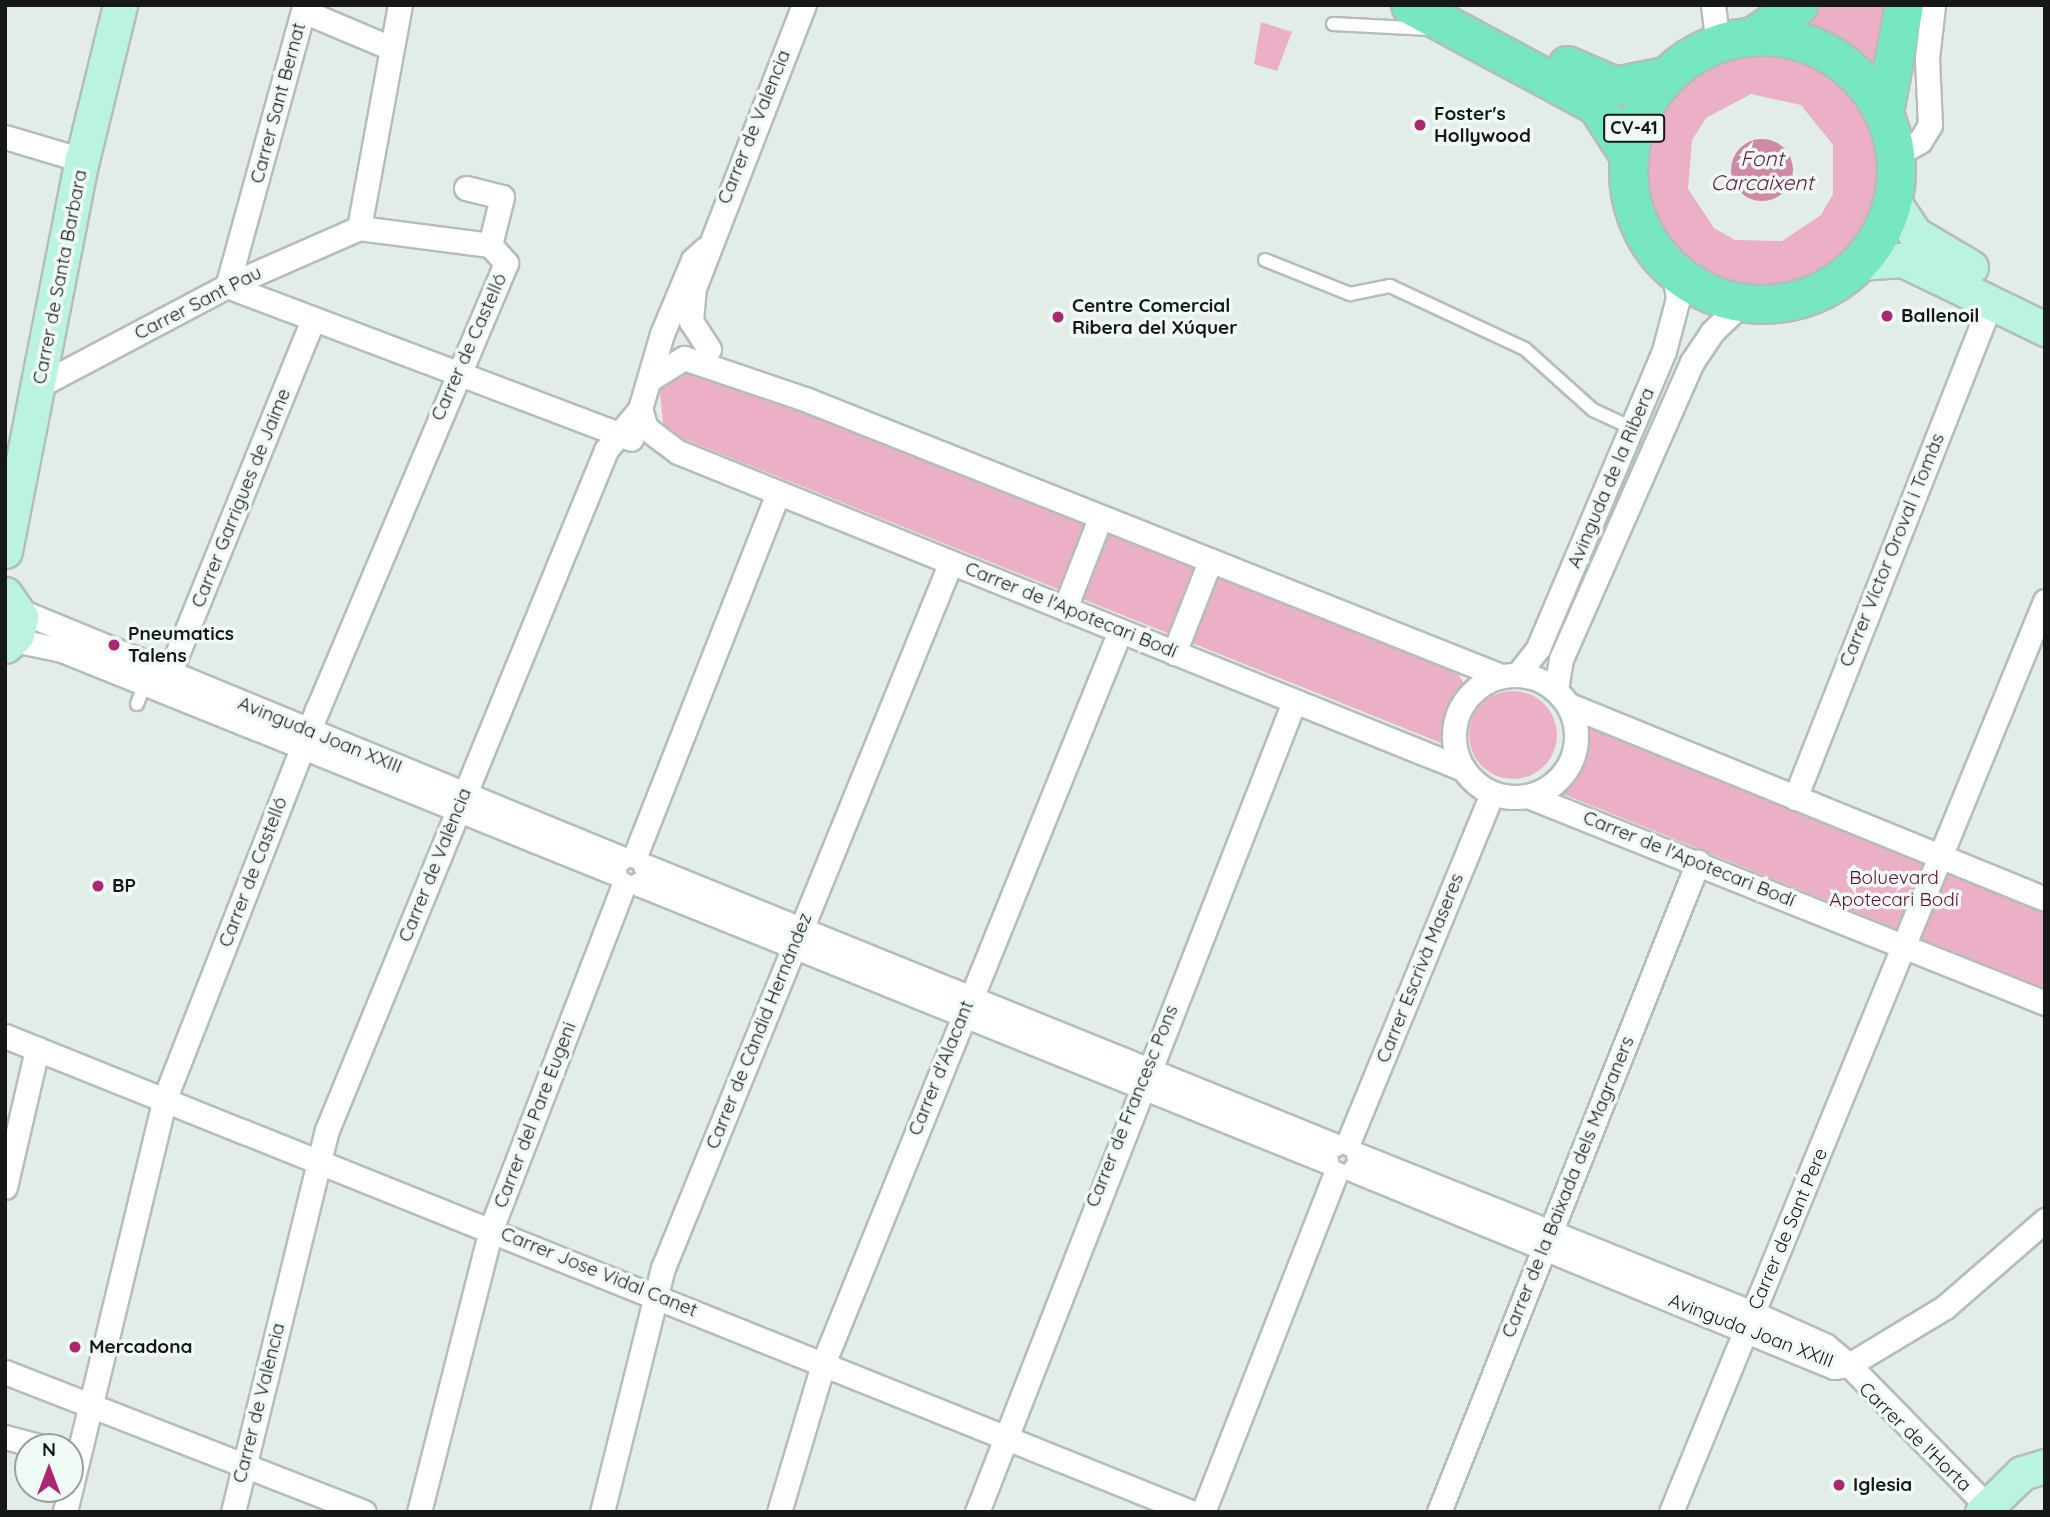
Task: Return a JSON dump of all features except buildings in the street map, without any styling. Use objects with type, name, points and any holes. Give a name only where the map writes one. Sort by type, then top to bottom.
[{"type":"main road","points":[[1410,5],[1474,42],[1596,105],[1628,154]]},
{"type":"main road","points":[[1449,5],[1615,86],[1665,76]]},
{"type":"main road","name":"CV-41","points":[[1736,39],[1816,47],[1851,70],[1884,112],[1896,155],[1893,201],[1859,263],[1806,297],[1742,303],[1706,292],[1674,272],[1636,219],[1628,154],[1634,125],[1665,76],[1798,5]]},
{"type":"main road","name":"CV-41","points":[[1884,112],[1904,5]]},
{"type":"street","points":[[400,5],[359,228],[497,250],[502,197],[466,188]]},
{"type":"street","name":"Carrer de Valencia","points":[[705,249],[804,5]]},
{"type":"street","points":[[1713,5],[1736,39]]},
{"type":"street","points":[[1896,155],[1920,141],[1930,125],[1927,58],[1933,5]]},
{"type":"street","name":"Carrer de Santa Barbara","points":[[5,551],[40,385],[82,160],[116,7]]},
{"type":"street","name":"Carrer Sant Bernat","points":[[227,286],[303,10],[391,48]]},
{"type":"street","points":[[5,136],[82,160]]},
{"type":"street","points":[[1893,201],[1901,219],[1932,247],[2045,305]]},
{"type":"street","name":"Carrer Sant Pau","points":[[40,385],[227,286],[359,228]]},
{"type":"street","points":[[703,344],[690,304],[705,249]]},
{"type":"street","name":"Carrer de València","points":[[233,1512],[316,1158],[606,450],[622,436],[640,410],[652,378],[658,346],[693,260],[705,249]]},
{"type":"street","name":"Carrer de Castelló","points":[[82,1433],[91,1406],[165,1098],[305,739],[456,376],[506,263],[497,250]]},
{"type":"street","points":[[1859,263],[1903,260],[2045,329]]},
{"type":"street","name":"Avinguda de la Ribera","points":[[1509,675],[1538,648],[1674,326],[1674,272]]},
{"type":"street","name":"Carrer de l'Apotecari Bodí","points":[[227,286],[312,322],[456,376],[622,436],[678,452],[1463,769]]},
{"type":"street","name":"Carrer Víctor Oroval i Tomàs","points":[[1794,798],[1991,302]]},
{"type":"street","name":"Avinguda de la Ribera","points":[[1562,697],[1561,659],[1692,362],[1712,332],[1742,303]]},
{"type":"street","name":"Carrer Garrigues de Jaime","points":[[150,683],[312,322]]},
{"type":"street","points":[[658,346],[682,341],[703,344],[787,382],[805,399]]},
{"type":"street","points":[[652,378],[684,358],[805,399],[1100,518],[1509,675],[1794,798],[2045,899]]},
{"type":"street","name":"Carrer de l'Apotecari Bodí","points":[[640,410],[646,428],[678,452]]},
{"type":"street","name":"Carrer del Pare Eugeni","points":[[419,1512],[491,1229],[778,493]]},
{"type":"street","points":[[1065,608],[1100,518]]},
{"type":"street","points":[[1174,653],[1210,561]]},
{"type":"street","name":"Carrer de Càndid Hernández","points":[[603,1512],[655,1294],[796,938],[951,562]]},
{"type":"street","points":[[1941,857],[2045,601]]},
{"type":"street","name":"Avinguda Joan XXIII","points":[[9,613],[38,642],[305,739],[1749,1322],[1825,1345],[1849,1365]]},
{"type":"street","name":"Carrer d'Alacant","points":[[779,1512],[823,1364],[1120,631]]},
{"type":"street","points":[[1509,675],[1475,689],[1457,713],[1453,732],[1463,769],[1492,793],[1528,796],[1546,789],[1571,761],[1577,742],[1562,697]]},
{"type":"street","name":"Carrer de Francesc Pons","points":[[977,1512],[1003,1436],[1143,1077],[1294,702]]},
{"type":"street","name":"Carrer Escrivà Maseres","points":[[1203,1512],[1343,1158],[1492,793]]},
{"type":"street","name":"Carrer de l'Apotecari Bodí","points":[[1528,796],[2045,1003]]},
{"type":"street","name":"Carrer de Sant Pere","points":[[1671,1512],[1941,857]]},
{"type":"street","name":"Carrer de la Baixada dels Magraners","points":[[1439,1512],[1698,862]]},
{"type":"street","name":"Carrer Jose Vidal Canet","points":[[5,1036],[655,1294],[1191,1512]]},
{"type":"street","points":[[5,1186],[37,1049]]},
{"type":"street","points":[[1849,1365],[1945,1307],[2045,1220]]},
{"type":"street","name":"Carrer de l'Horta","points":[[1849,1365],[1984,1509]]},
{"type":"street","points":[[5,1371],[354,1510]]},
{"type":"street","points":[[1984,1509],[2041,1473]]},
{"type":"lane","points":[[1334,24],[1429,29],[1474,42]]},
{"type":"lane","points":[[1265,260],[1350,293],[1390,286],[1525,349],[1593,410],[1632,428]]},
{"type":"green space","points":[[1813,5],[1895,5],[1876,71],[1847,45],[1799,21]]},
{"type":"green space","points":[[1261,22],[1292,32],[1277,71],[1254,64]]},
{"type":"green space","points":[[1744,55],[1785,55],[1822,68],[1852,91],[1872,122],[1882,158],[1880,195],[1867,230],[1843,259],[1811,279],[1775,287],[1737,284],[1703,270],[1673,243],[1654,208],[1647,168],[1655,129],[1676,94],[1706,69]],"holes":[[[1751,94],[1801,105],[1833,145],[1833,194],[1821,215],[1782,241],[1735,240],[1714,228],[1688,189],[1692,140],[1706,118]]]},
{"type":"green space","points":[[693,367],[1457,672],[1465,685],[1447,712],[1446,745],[664,431],[659,385],[667,374]]},
{"type":"green space","points":[[1513,691],[1530,694],[1544,704],[1554,718],[1557,735],[1554,752],[1544,766],[1530,776],[1513,779],[1496,776],[1482,766],[1472,752],[1469,735],[1472,718],[1482,704],[1496,694]]},
{"type":"green space","name":"Boluevard Apotecari Bodí","points":[[1586,726],[2045,910],[2045,989],[1558,792],[1579,761]]},
{"type":"water","name":"Font Carcaixent","points":[[1756,139],[1768,139],[1784,148],[1791,158],[1791,182],[1784,192],[1768,201],[1756,201],[1745,196],[1736,187],[1731,176],[1731,164],[1736,153],[1745,144]]},
{"type":"place","name":"Foster's Hollywood","points":[[1420,125]]},
{"type":"place","name":"Ballenoil","points":[[1887,316]]},
{"type":"place","name":"Centre Comercial Ribera del Xúquer","points":[[1058,317]]},
{"type":"place","name":"Pneumatics Talens","points":[[114,645]]},
{"type":"place","name":"BP","points":[[98,886]]},
{"type":"place","name":"Mercadona","points":[[75,1347]]},
{"type":"place","name":"Iglesia","points":[[1839,1485]]}]
